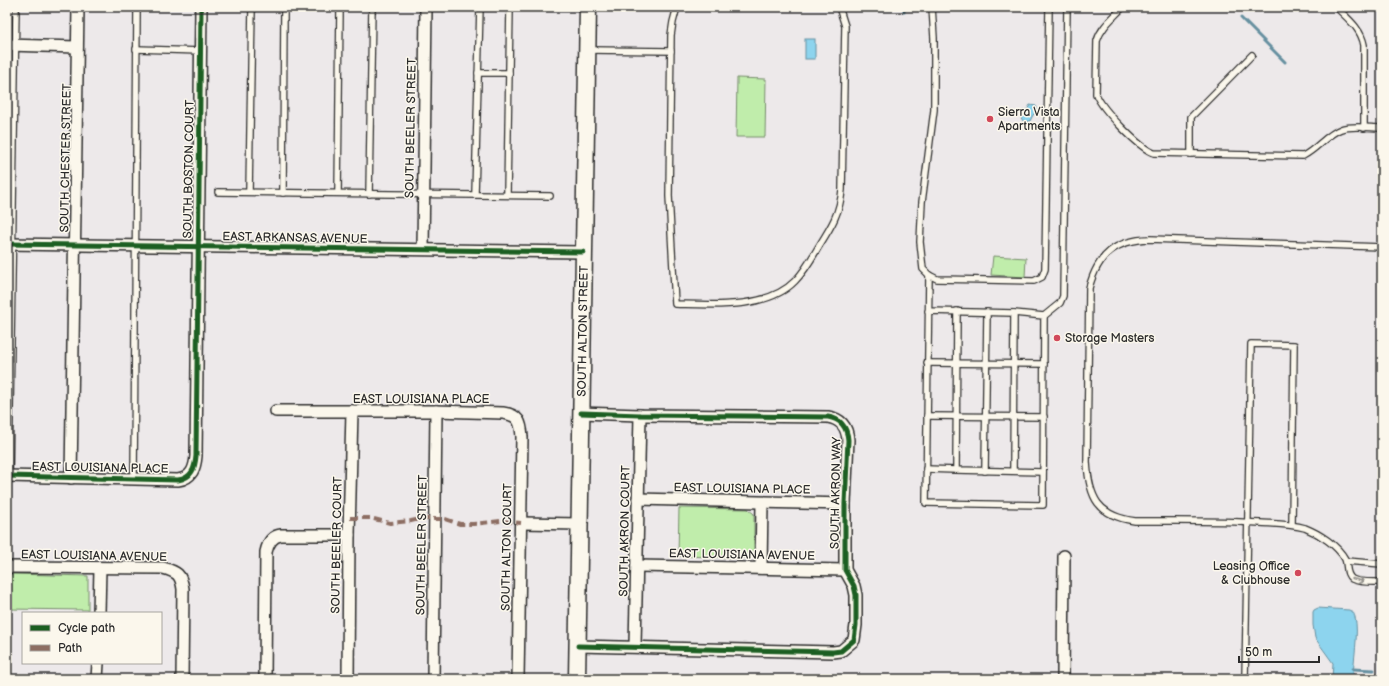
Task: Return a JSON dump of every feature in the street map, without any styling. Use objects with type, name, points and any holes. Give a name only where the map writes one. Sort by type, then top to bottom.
[{"type":"street","name":"SOUTH CHESTER STREET","points":[[71,478],[78,7]]},
{"type":"street","name":"SOUTH BOSTON COURT","points":[[191,474],[196,456],[201,7]]},
{"type":"street","name":"SOUTH BEELER STREET","points":[[423,249],[426,7]]},
{"type":"street","name":"SOUTH ALTON STREET","points":[[577,679],[588,7]]},
{"type":"street","points":[[11,45],[77,47]]},
{"type":"street","name":"EAST ARKANSAS AVENUE","points":[[10,244],[584,252]]},
{"type":"street","name":"EAST LOUISIANA PLACE","points":[[276,411],[436,411],[503,413],[516,417]]},
{"type":"street","name":"SOUTH BEELER COURT","points":[[348,679],[352,411]]},
{"type":"street","name":"SOUTH BEELER STREET","points":[[433,679],[436,411]]},
{"type":"street","name":"SOUTH AKRON WAY","points":[[578,646],[635,646],[833,652],[841,651],[854,640],[856,625],[856,596],[854,586],[845,570],[847,432],[844,426],[835,418],[581,413]]},
{"type":"street","name":"SOUTH AKRON COURT","points":[[635,646],[640,415]]},
{"type":"street","name":"SOUTH ALTON COURT","points":[[516,417],[521,426],[518,679]]},
{"type":"street","name":"EAST LOUISIANA PLACE","points":[[8,476],[178,480],[184,479],[191,474]]},
{"type":"street","name":"EAST LOUISIANA PLACE","points":[[638,499],[845,504]]},
{"type":"street","points":[[761,568],[762,503]]},
{"type":"street","points":[[521,523],[579,524]]},
{"type":"street","points":[[265,679],[267,547],[275,536],[281,534],[349,535]]},
{"type":"street","points":[[1063,679],[1064,556]]},
{"type":"street","name":"EAST LOUISIANA AVENUE","points":[[637,566],[845,570]]},
{"type":"street","name":"EAST LOUISIANA AVENUE","points":[[7,567],[163,568],[173,571],[180,576],[183,589],[182,679]]},
{"type":"street","points":[[99,612],[100,568]]},
{"type":"street","points":[[97,679],[98,664]]},
{"type":"lane","points":[[8,476],[11,45],[16,7]]},
{"type":"lane","points":[[134,479],[136,49],[138,7]]},
{"type":"lane","points":[[249,192],[252,7]]},
{"type":"lane","points":[[283,193],[284,7]]},
{"type":"lane","points":[[338,193],[340,7]]},
{"type":"lane","points":[[369,194],[372,7]]},
{"type":"lane","points":[[475,194],[480,7]]},
{"type":"lane","points":[[507,194],[510,7]]},
{"type":"lane","points":[[677,7],[672,28],[669,196],[675,304],[729,305],[760,300],[778,293],[795,282],[825,236],[839,211],[842,190],[845,26],[839,7]]},
{"type":"lane","points":[[932,7],[934,38],[934,110],[922,202],[920,242],[922,266],[929,275],[938,279],[1034,281],[1040,278],[1045,269],[1050,7]]},
{"type":"lane","points":[[928,311],[1014,313],[1044,316],[1060,303],[1063,296],[1067,7]]},
{"type":"lane","points":[[1123,7],[1103,28],[1097,42],[1096,94],[1099,101],[1146,151],[1154,153],[1303,156],[1311,152],[1339,130],[1346,128],[1382,128]]},
{"type":"lane","points":[[1336,7],[1360,31],[1363,38],[1364,128]]},
{"type":"lane","points":[[136,49],[201,51]]},
{"type":"lane","points":[[587,50],[672,52]]},
{"type":"lane","points":[[1191,154],[1191,117],[1252,55]]},
{"type":"lane","points":[[478,72],[509,73]]},
{"type":"lane","points":[[218,192],[507,194],[550,196]]},
{"type":"lane","points":[[1382,246],[1138,240],[1117,246],[1108,253],[1096,269],[1092,278],[1088,299],[1087,462],[1089,483],[1098,503],[1110,514],[1130,520],[1249,522],[1292,525],[1309,530],[1323,537],[1338,550],[1346,561],[1347,570],[1350,577],[1354,580],[1382,582]]},
{"type":"lane","points":[[929,275],[926,503],[1043,505],[1044,316]]},
{"type":"lane","points":[[956,470],[957,311]]},
{"type":"lane","points":[[986,471],[987,312]]},
{"type":"lane","points":[[1013,471],[1014,313]]},
{"type":"lane","points":[[1245,679],[1251,344],[1294,345],[1292,525]]},
{"type":"lane","points":[[928,363],[1044,364]]},
{"type":"lane","points":[[927,416],[1044,417]]},
{"type":"lane","points":[[926,469],[1043,472]]},
{"type":"lane","points":[[1346,561],[1382,564]]},
{"type":"green space","points":[[737,78],[766,79],[765,137],[736,137]]},
{"type":"green space","points":[[993,256],[1026,258],[1025,277],[991,275]]},
{"type":"green space","points":[[679,508],[748,509],[754,514],[754,552],[748,558],[678,556]]},
{"type":"green space","points":[[12,574],[88,576],[88,610],[7,609],[7,580]]},
{"type":"water","points":[[805,39],[815,39],[815,59],[805,59]]},
{"type":"water","points":[[1030,105],[1036,106],[1038,111],[1033,115],[1030,121],[1024,122],[1020,114],[1022,111],[1027,110]]},
{"type":"water","points":[[1318,608],[1349,610],[1354,614],[1356,639],[1353,679],[1332,679],[1333,663],[1315,638],[1313,612]]},
{"type":"waterway","points":[[904,7],[904,12]]},
{"type":"waterway","points":[[1241,18],[1285,62]]},
{"type":"waterway","points":[[1353,669],[1374,670]]},
{"type":"marked path","points":[[350,518],[370,518],[390,523],[420,519],[445,519],[460,524],[501,521],[521,523]]},
{"type":"cycle path","points":[[7,476],[178,480],[190,475],[194,468],[196,456],[201,7]]},
{"type":"cycle path","points":[[7,244],[583,252]]},
{"type":"cycle path","points":[[578,646],[833,652],[841,651],[854,640],[856,625],[856,595],[854,586],[845,570],[845,504],[848,440],[845,428],[840,422],[828,417],[581,413]]},
{"type":"place","name":"Sierra Vista Apartments","points":[[990,119]]},
{"type":"place","name":"Storage Masters","points":[[1057,338]]},
{"type":"place","name":"Leasing Office & Clubhouse","points":[[1298,573]]}]
